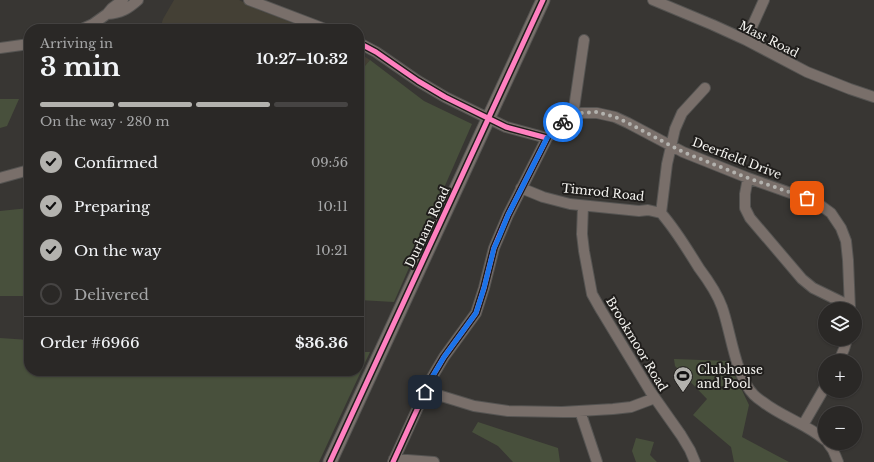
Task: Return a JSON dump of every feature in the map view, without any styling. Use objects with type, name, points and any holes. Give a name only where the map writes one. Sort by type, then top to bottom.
[{"type":"main road","name":"Durham Road","points":[[330,462],[543,0]]},
{"type":"street","points":[[93,24],[123,0]]},
{"type":"street","points":[[107,14],[121,12],[138,0]]},
{"type":"street","points":[[248,0],[312,24]]},
{"type":"street","name":"Mast Road","points":[[653,0],[746,40],[807,72],[874,97]]},
{"type":"street","points":[[746,40],[764,0]]},
{"type":"street","points":[[434,462],[394,460],[431,379],[444,357],[476,313],[494,248],[521,188],[547,138],[556,128],[573,114],[584,40]]},
{"type":"street","points":[[0,48],[24,45]]},
{"type":"street","points":[[364,46],[386,58],[428,88],[506,127],[547,138]]},
{"type":"street","points":[[705,88],[682,113],[675,129],[667,164],[661,213],[670,223],[714,289],[722,305],[738,364],[745,382],[754,395],[782,415],[803,425],[818,435]]},
{"type":"street","name":"Deerfield Drive","points":[[573,114],[597,112],[615,117],[683,152],[748,178],[816,202],[831,212],[841,228],[846,241],[850,302]]},
{"type":"street","points":[[0,178],[24,171]]},
{"type":"street","points":[[748,178],[745,194],[745,208],[750,218],[802,279],[813,288],[840,302]]},
{"type":"street","name":"Timrod Road","points":[[521,188],[562,203],[639,211],[648,210],[661,213]]},
{"type":"street","name":"Brookmoor Road","points":[[583,206],[583,245],[592,294],[655,398],[687,445],[695,462]]},
{"type":"street","points":[[425,392],[474,406],[508,411],[580,411],[631,407],[655,398]]},
{"type":"street","points":[[803,425],[819,398]]},
{"type":"street","points":[[580,411],[597,462]]},
{"type":"street","points":[[833,450],[838,462]]},
{"type":"shaded area","points":[[174,0],[239,0],[261,11],[295,24],[162,24]]},
{"type":"shaded area","points":[[364,56],[370,60],[364,67]]},
{"type":"green space","points":[[370,60],[424,101],[472,124],[394,302],[364,300],[364,67]]},
{"type":"green space","points":[[0,99],[19,99],[7,126],[0,128]]},
{"type":"green space","points":[[24,209],[24,296],[0,296],[0,211]]},
{"type":"green space","points":[[0,338],[24,340],[24,376],[359,376],[319,462],[0,462]]},
{"type":"green space","points":[[364,352],[370,352],[364,365]]},
{"type":"green space","points":[[674,359],[728,361],[749,405],[742,437],[789,462],[734,462],[731,447],[693,415],[707,399],[675,366]]},
{"type":"green space","points":[[478,422],[558,448],[560,462],[513,462],[498,446],[472,432]]},
{"type":"green space","points":[[636,438],[654,442],[650,455],[657,462],[636,462],[632,451]]},
{"type":"cycle path","points":[[330,462],[543,0]]},
{"type":"cycle path","points":[[364,46],[445,97],[506,127],[547,138],[508,215],[494,248],[476,313],[444,357],[431,379],[393,462]]},
{"type":"way so far","points":[[563,122],[573,114],[580,113],[597,112],[615,117],[683,152],[748,178],[807,198]]},
{"type":"place","name":"Clubhouse and Pool","points":[[683,393]]},
{"type":"route","points":[[425,392],[444,357],[476,313],[494,248],[508,215],[547,138],[563,122]]}]
